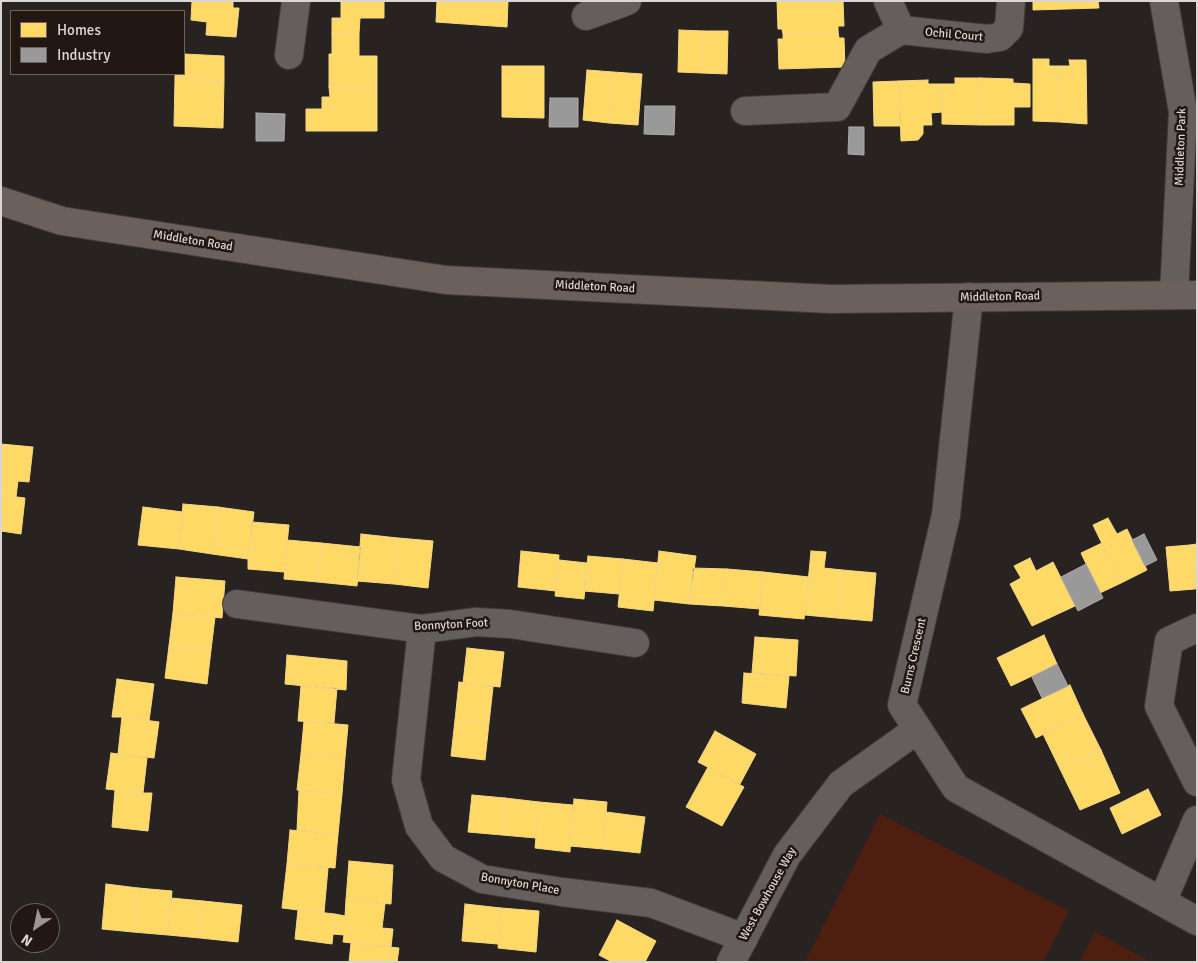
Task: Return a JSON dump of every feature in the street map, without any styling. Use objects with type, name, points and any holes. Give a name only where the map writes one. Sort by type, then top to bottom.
[{"type":"main road","name":"Middleton Road","points":[[1,201],[62,221],[446,280],[831,299],[1185,295]]},
{"type":"street","points":[[289,55],[296,1]]},
{"type":"street","points":[[586,16],[627,1]]},
{"type":"street","points":[[745,111],[837,107],[868,50],[901,30],[888,1]]},
{"type":"street","name":"Ochil Court","points":[[901,30],[987,39],[1000,37],[1010,28],[1011,1]]},
{"type":"street","name":"Middleton Park","points":[[1164,1],[1183,112],[1185,295]]},
{"type":"street","name":"Burns Crescent","points":[[969,297],[946,515],[902,705],[956,788],[1197,921]]},
{"type":"street","name":"Bonnyton Foot","points":[[237,604],[422,630],[476,622],[510,624],[635,643]]},
{"type":"street","points":[[1197,628],[1169,641],[1159,706],[1197,782]]},
{"type":"street","name":"Bonnyton Place","points":[[422,630],[406,780],[419,826],[443,858],[482,879],[562,892],[651,903],[744,938]]},
{"type":"street","name":"West Bowhouse Way","points":[[731,962],[787,855],[841,784],[918,730]]},
{"type":"street","points":[[1162,902],[1197,820]]},
{"type":"shaded area","points":[[880,814],[1069,911],[1043,962],[805,962]]},
{"type":"shaded area","points":[[1095,932],[1151,962],[1080,962]]},
{"type":"building: Homes","points":[[192,1],[233,1],[233,8],[239,8],[236,37],[206,35],[207,22],[191,20]]},
{"type":"building: Homes","points":[[341,1],[384,1],[384,18],[360,18],[359,34],[332,34],[332,18],[341,18]]},
{"type":"building: Homes","points":[[437,1],[508,1],[507,27],[436,22]]},
{"type":"building: Homes","points":[[777,1],[843,1],[844,26],[838,26],[838,32],[783,34],[782,29],[778,29]]},
{"type":"building: Homes","points":[[1033,1],[1098,1],[1099,8],[1033,10]]},
{"type":"building: Homes","points":[[679,30],[704,31],[702,73],[678,72]]},
{"type":"building: Homes","points":[[704,31],[728,31],[727,74],[702,73]]},
{"type":"building: Homes","points":[[838,32],[839,38],[844,38],[845,67],[779,69],[778,39],[783,39],[783,34]]},
{"type":"building: Homes","points":[[332,34],[359,34],[359,56],[377,56],[377,87],[329,87],[329,54],[332,54]]},
{"type":"building: Homes","points":[[185,54],[224,56],[224,81],[175,79],[175,75],[185,75]]},
{"type":"building: Homes","points":[[1033,59],[1049,59],[1049,66],[1059,66],[1060,122],[1033,121]]},
{"type":"building: Homes","points":[[1069,60],[1086,60],[1087,124],[1060,122],[1059,66],[1070,66]]},
{"type":"building: Homes","points":[[502,66],[544,66],[544,118],[502,117]]},
{"type":"building: Homes","points":[[587,70],[613,72],[609,123],[583,120]]},
{"type":"building: Homes","points":[[613,72],[642,74],[638,125],[609,123]]},
{"type":"building: Homes","points":[[955,78],[981,78],[980,125],[942,124],[942,84],[955,84]]},
{"type":"building: Homes","points":[[981,78],[1013,79],[1013,83],[1030,84],[1030,107],[1014,107],[1014,125],[980,125]]},
{"type":"building: Homes","points":[[175,79],[224,81],[223,128],[174,126]]},
{"type":"building: Homes","points":[[928,80],[928,84],[942,84],[942,112],[931,113],[932,125],[923,125],[923,134],[918,140],[901,141],[899,81]]},
{"type":"building: Homes","points":[[899,81],[900,126],[874,126],[873,82]]},
{"type":"building: Homes","points":[[329,87],[377,87],[377,131],[306,131],[306,109],[322,109],[322,97],[330,97]]},
{"type":"building: Homes","points":[[1,444],[33,447],[29,482],[18,481],[16,497],[1,495]]},
{"type":"building: Homes","points":[[1,495],[25,498],[21,534],[1,531]]},
{"type":"building: Homes","points":[[183,504],[218,507],[212,554],[179,549]]},
{"type":"building: Homes","points":[[143,507],[183,512],[179,549],[138,545]]},
{"type":"building: Homes","points":[[218,507],[254,512],[248,559],[212,554]]},
{"type":"building: Homes","points":[[1108,518],[1117,534],[1127,529],[1147,570],[1121,583],[1093,525]]},
{"type":"building: Homes","points":[[252,522],[289,525],[284,572],[248,569]]},
{"type":"building: Homes","points":[[361,534],[398,538],[394,584],[357,581]]},
{"type":"building: Homes","points":[[398,538],[433,541],[428,588],[394,584]]},
{"type":"building: Homes","points":[[287,540],[321,543],[318,582],[284,579]]},
{"type":"building: Homes","points":[[321,543],[361,547],[357,586],[318,582]]},
{"type":"building: Homes","points":[[1102,543],[1121,583],[1100,593],[1081,553]]},
{"type":"building: Homes","points":[[1197,544],[1197,588],[1195,589],[1190,545]]},
{"type":"building: Homes","points":[[1190,545],[1195,589],[1170,591],[1166,547]]},
{"type":"building: Homes","points":[[521,551],[559,555],[556,591],[518,587]]},
{"type":"building: Homes","points":[[659,551],[696,556],[689,604],[654,600]]},
{"type":"building: Homes","points":[[811,551],[826,552],[824,568],[842,570],[837,618],[805,615]]},
{"type":"building: Homes","points":[[588,556],[623,559],[619,594],[584,591]]},
{"type":"building: Homes","points":[[1030,558],[1036,571],[1053,562],[1075,606],[1032,626],[1010,584],[1021,578],[1014,566]]},
{"type":"building: Homes","points":[[623,559],[658,563],[653,611],[618,607]]},
{"type":"building: Homes","points":[[559,560],[587,563],[584,599],[555,596]]},
{"type":"building: Homes","points":[[693,568],[727,569],[723,606],[689,604]]},
{"type":"building: Homes","points":[[727,569],[763,572],[760,609],[723,606]]},
{"type":"building: Homes","points":[[842,570],[876,573],[872,621],[837,618]]},
{"type":"building: Homes","points":[[763,572],[809,577],[804,619],[759,615]]},
{"type":"building: Homes","points":[[176,577],[225,581],[222,618],[173,613]]},
{"type":"building: Homes","points":[[173,613],[215,617],[211,650],[169,646]]},
{"type":"building: Homes","points":[[1044,635],[1057,664],[1011,686],[997,658]]},
{"type":"building: Homes","points":[[755,637],[798,640],[796,676],[752,673]]},
{"type":"building: Homes","points":[[169,646],[211,650],[207,684],[165,678]]},
{"type":"building: Homes","points":[[467,648],[504,652],[500,687],[463,683]]},
{"type":"building: Homes","points":[[287,655],[347,661],[346,690],[285,684]]},
{"type":"building: Homes","points":[[744,673],[789,676],[786,708],[742,703]]},
{"type":"building: Homes","points":[[117,679],[154,684],[149,721],[112,717]]},
{"type":"building: Homes","points":[[459,682],[493,687],[489,723],[455,720]]},
{"type":"building: Homes","points":[[1070,685],[1083,714],[1036,738],[1021,709]]},
{"type":"building: Homes","points":[[301,686],[337,688],[334,723],[298,721]]},
{"type":"building: Homes","points":[[1083,714],[1101,750],[1060,769],[1043,734]]},
{"type":"building: Homes","points":[[122,717],[159,722],[154,758],[118,754]]},
{"type":"building: Homes","points":[[455,720],[489,723],[485,760],[451,756]]},
{"type":"building: Homes","points":[[304,721],[348,725],[345,758],[301,754]]},
{"type":"building: Homes","points":[[715,731],[756,754],[740,784],[698,762]]},
{"type":"building: Homes","points":[[1101,750],[1120,793],[1080,810],[1060,769]]},
{"type":"building: Homes","points":[[111,753],[147,758],[143,793],[106,789]]},
{"type":"building: Homes","points":[[301,754],[345,758],[342,794],[297,790]]},
{"type":"building: Homes","points":[[708,767],[744,787],[722,826],[686,807]]},
{"type":"building: Homes","points":[[1148,789],[1161,815],[1122,834],[1110,808]]},
{"type":"building: Homes","points":[[115,790],[152,793],[148,831],[112,827]]},
{"type":"building: Homes","points":[[299,790],[342,794],[338,834],[297,830]]},
{"type":"building: Homes","points":[[472,795],[505,798],[502,835],[468,832]]},
{"type":"building: Homes","points":[[505,798],[539,802],[536,838],[502,835]]},
{"type":"building: Homes","points":[[574,799],[607,802],[603,849],[570,846]]},
{"type":"building: Homes","points":[[539,802],[573,805],[570,852],[535,848]]},
{"type":"building: Homes","points":[[606,812],[645,817],[640,853],[603,849]]},
{"type":"building: Homes","points":[[290,830],[338,834],[335,868],[287,864]]},
{"type":"building: Homes","points":[[349,861],[393,865],[391,904],[346,900]]},
{"type":"building: Homes","points":[[287,864],[328,868],[324,913],[282,908]]},
{"type":"building: Homes","points":[[106,884],[138,888],[133,932],[102,929]]},
{"type":"building: Homes","points":[[138,888],[172,891],[168,935],[133,932]]},
{"type":"building: Homes","points":[[171,898],[203,901],[200,938],[168,935]]},
{"type":"building: Homes","points":[[346,900],[385,904],[382,928],[393,929],[391,947],[343,942],[344,935],[333,934],[335,914],[345,916]]},
{"type":"building: Homes","points":[[203,901],[242,905],[238,942],[200,938]]},
{"type":"building: Homes","points":[[465,904],[501,908],[498,944],[462,941]]},
{"type":"building: Homes","points":[[501,908],[539,911],[536,952],[498,948]]},
{"type":"building: Homes","points":[[298,910],[335,914],[332,944],[295,939]]},
{"type":"building: Homes","points":[[617,920],[656,941],[645,962],[612,962],[599,955]]},
{"type":"building: Homes","points":[[351,943],[399,948],[397,962],[349,962]]},
{"type":"building: Industry","points":[[550,98],[578,98],[578,127],[549,127]]},
{"type":"building: Industry","points":[[645,106],[675,106],[674,135],[644,134]]},
{"type":"building: Industry","points":[[256,113],[285,114],[284,141],[256,141]]},
{"type":"building: Industry","points":[[849,127],[864,127],[864,155],[848,154]]},
{"type":"building: Industry","points":[[1144,534],[1157,560],[1145,566],[1132,540]]},
{"type":"building: Industry","points":[[1086,564],[1103,598],[1078,611],[1061,577]]},
{"type":"building: Industry","points":[[1057,664],[1068,686],[1042,698],[1032,677]]}]
